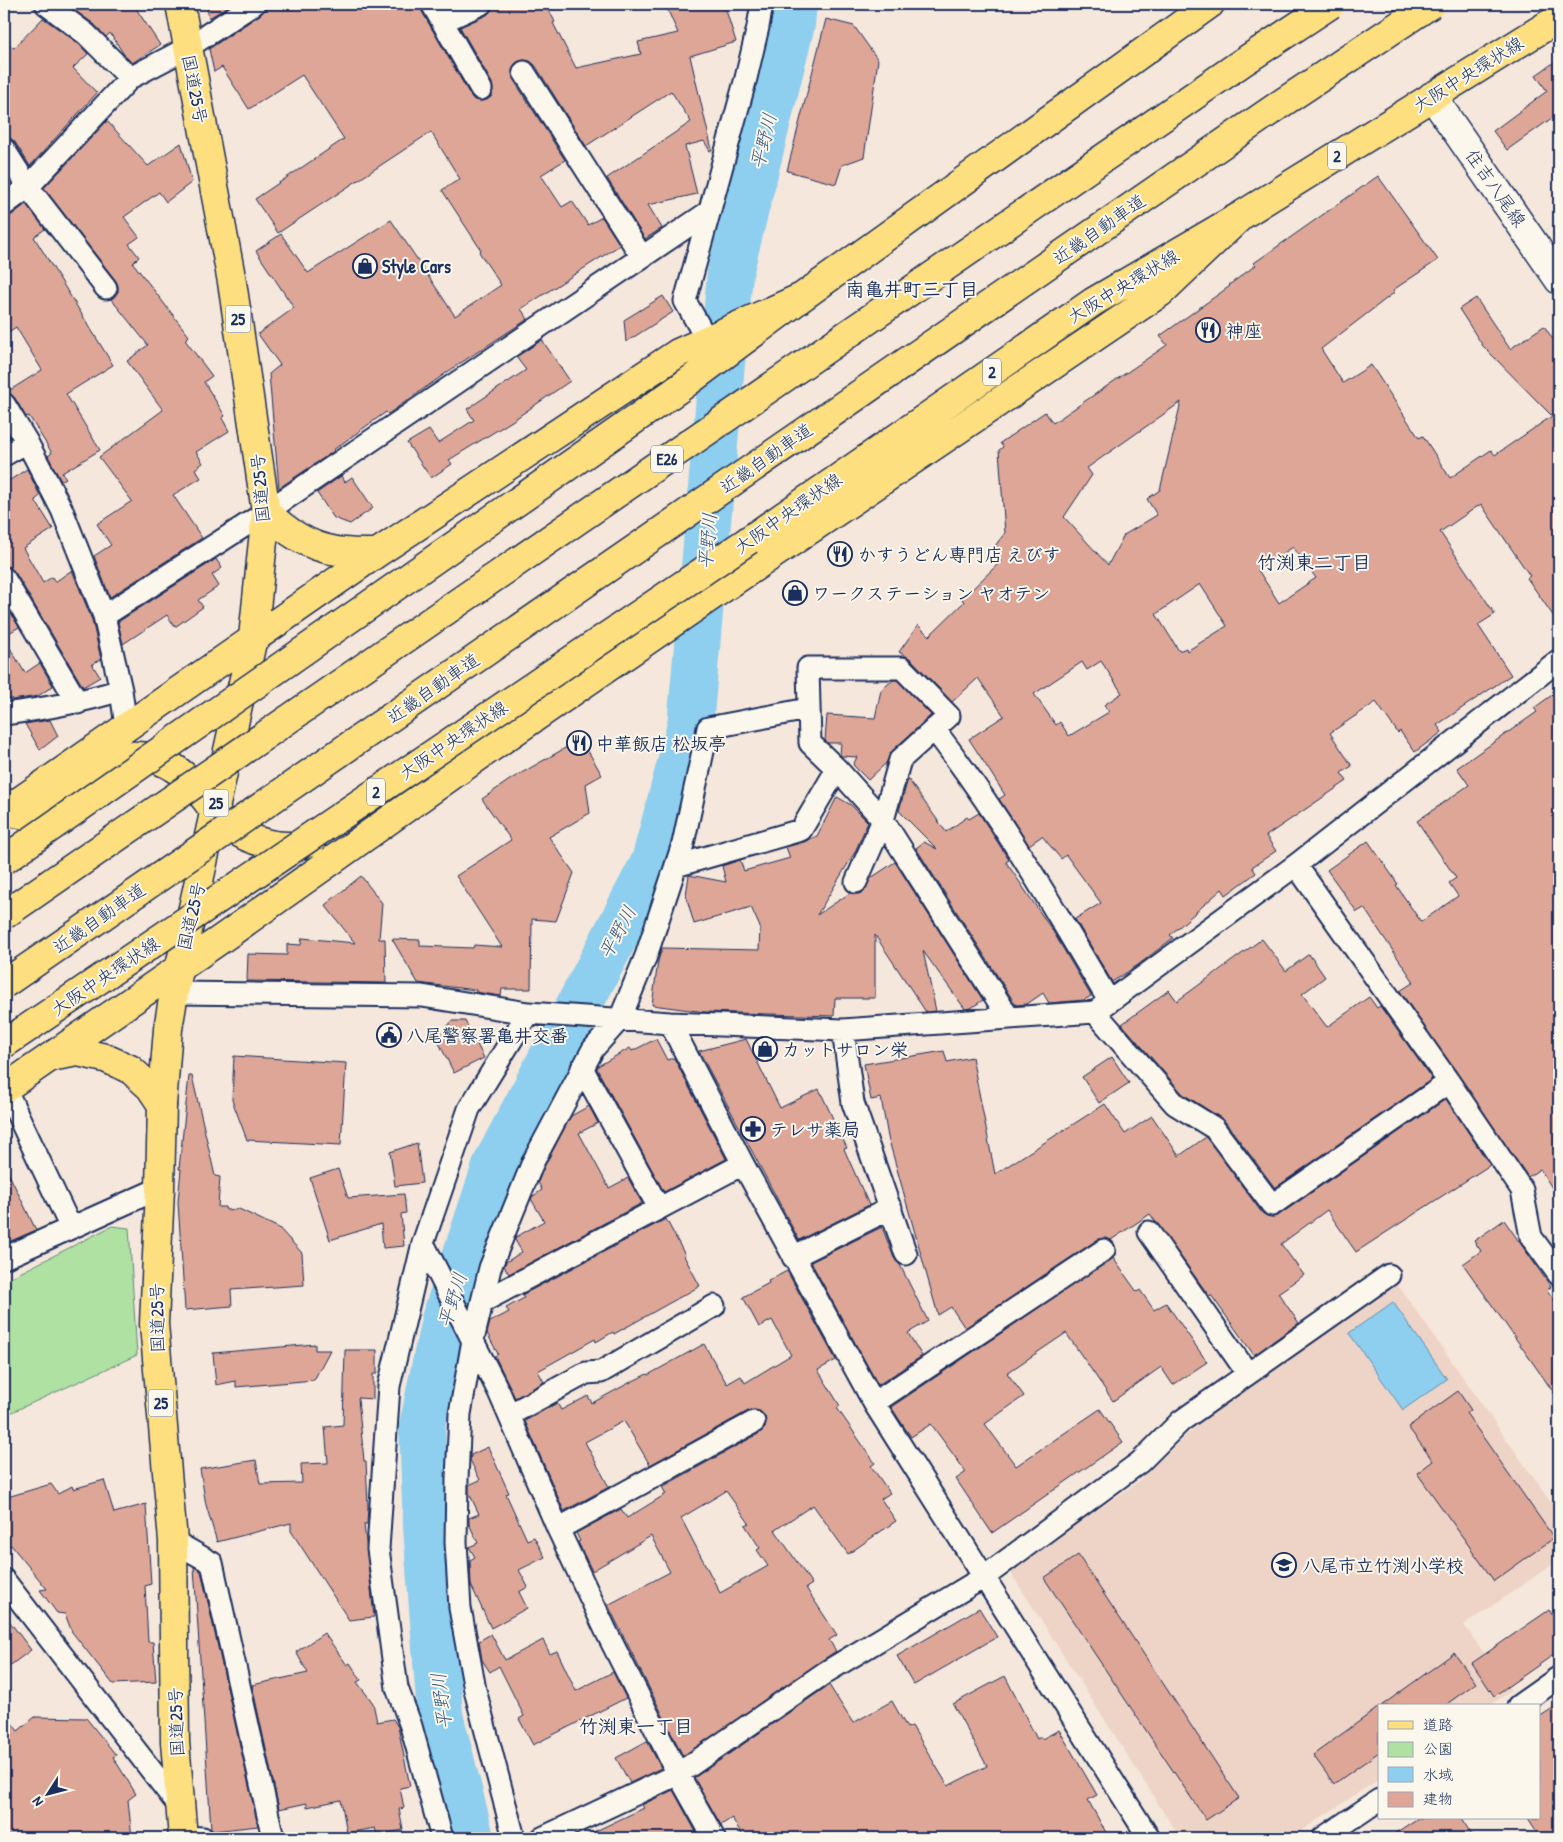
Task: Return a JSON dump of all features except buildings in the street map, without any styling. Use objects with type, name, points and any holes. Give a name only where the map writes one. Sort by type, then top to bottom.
[{"type":"main road","name":"国道25号","points":[[180,4],[232,282],[266,512],[253,638],[176,980],[168,1029],[162,1105],[154,1324],[172,1541],[175,1742],[182,1810],[190,1838]]},
{"type":"main road","points":[[4,860],[677,390],[802,297],[1210,4]]},
{"type":"main road","name":"E26","points":[[4,915],[1218,79],[1331,4]]},
{"type":"main road","name":"近畿自動車道","points":[[4,984],[1274,109],[1431,4]]},
{"type":"main road","name":"大阪中央環状線","points":[[4,1044],[749,540],[1093,302],[1242,215],[1559,18]]},
{"type":"main road","name":"住吉八尾線","points":[[1432,96],[1559,280]]},
{"type":"main road","points":[[4,1089],[49,1057],[176,980],[499,742],[1160,293],[1242,215]]},
{"type":"main road","points":[[4,811],[377,553],[678,353],[802,297]]},
{"type":"main road","points":[[266,512],[283,528],[302,540],[336,551],[377,553]]},
{"type":"main road","points":[[4,811],[40,818],[127,756],[140,755],[158,759],[171,765],[186,777],[226,824],[244,835],[264,843],[282,846],[303,845],[327,837],[365,810],[395,818]]},
{"type":"main road","points":[[49,1057],[78,1052],[105,1058],[130,1069],[150,1087],[162,1105]]},
{"type":"street","points":[[46,4],[86,34],[130,78]]},
{"type":"street","points":[[4,205],[28,188],[130,78],[187,48],[254,4]]},
{"type":"street","points":[[481,4],[437,13],[481,89]]},
{"type":"street","points":[[707,340],[685,302],[758,27],[762,4]]},
{"type":"street","points":[[524,72],[642,257]]},
{"type":"street","points":[[4,149],[28,188],[106,288]]},
{"type":"street","points":[[104,616],[266,512],[710,211]]},
{"type":"street","points":[[4,404],[27,442],[62,510],[104,616],[121,690],[126,727]]},
{"type":"street","points":[[4,455],[27,442]]},
{"type":"street","points":[[4,578],[78,703]]},
{"type":"street","points":[[176,980],[422,996],[528,1013],[670,1023],[844,1030],[1009,1018],[1102,1007],[1296,865],[1559,660]]},
{"type":"street","points":[[856,882],[883,820],[900,760],[949,716],[902,668],[808,668],[810,743],[837,769],[883,820],[1009,1018]]},
{"type":"street","points":[[4,714],[78,703],[121,690]]},
{"type":"street","points":[[514,1838],[475,1690],[460,1608],[456,1542],[457,1479],[460,1414],[469,1334],[482,1302],[490,1268],[533,1162],[582,1068],[594,1049],[620,1019],[646,956],[685,835],[708,728],[808,709]]},
{"type":"street","points":[[934,729],[967,772],[1032,871],[1102,1007],[1175,1104],[1214,1128],[1272,1205],[1449,1082]]},
{"type":"street","points":[[676,866],[801,830],[837,769]]},
{"type":"street","points":[[1296,865],[1449,1082],[1522,1190],[1531,1237],[1559,1275]]},
{"type":"street","points":[[442,1838],[411,1726],[397,1688],[378,1549],[389,1386],[423,1243],[469,1109],[528,1013]]},
{"type":"street","points":[[670,1023],[743,1164],[874,1403],[1149,1838]]},
{"type":"street","points":[[844,1030],[853,1103],[906,1254]]},
{"type":"street","points":[[582,1068],[659,1208]]},
{"type":"street","points":[[4,1089],[70,1228]]},
{"type":"street","points":[[482,1302],[743,1164]]},
{"type":"street","points":[[4,1258],[160,1188]]},
{"type":"street","points":[[794,1257],[891,1208]]},
{"type":"street","points":[[1149,1232],[1248,1374]]},
{"type":"street","points":[[423,1243],[509,1415],[558,1529],[608,1636],[678,1774],[714,1838]]},
{"type":"street","points":[[874,1403],[1104,1250]]},
{"type":"street","points":[[542,1838],[678,1774],[826,1672],[984,1577],[1140,1462],[1181,1421],[1389,1275]]},
{"type":"street","points":[[509,1415],[586,1373],[601,1372],[714,1306]]},
{"type":"street","points":[[558,1529],[754,1422]]},
{"type":"street","points":[[172,1541],[212,1563],[274,1838]]},
{"type":"street","points":[[4,1580],[182,1810]]},
{"type":"street","points":[[1521,1704],[1559,1677]]},
{"type":"street","points":[[1323,1838],[1378,1801]]},
{"type":"shaded area","name":"八尾市立竹渕小学校","points":[[1398,1285],[1559,1514],[1559,1560],[1464,1625],[1511,1691],[1492,1704],[1378,1704],[1378,1780],[1290,1838],[1180,1838],[1009,1570],[1135,1484],[1213,1410],[1384,1291]]},
{"type":"green space","points":[[112,1226],[129,1228],[137,1355],[8,1414],[4,1405],[4,1281]]},
{"type":"water","points":[[1393,1302],[1447,1379],[1403,1410],[1349,1333]]},
{"type":"waterway","name":"平野川","points":[[471,1838],[440,1715],[426,1527],[422,1427],[444,1320],[496,1164],[654,862],[690,726],[730,273],[792,24],[794,4]]},
{"type":"place","name":"Style Cars","points":[[365,266]]},
{"type":"place","name":"神座","points":[[1208,330]]},
{"type":"place","name":"かすうどん専門店 えびす","points":[[840,554]]},
{"type":"place","name":"ワークステーション ヤオテン","points":[[795,593]]},
{"type":"place","name":"中華飯店 松坂亭","points":[[579,743]]},
{"type":"place","name":"八尾警察署亀井交番","points":[[389,1035]]},
{"type":"place","name":"カットサロン栄","points":[[765,1049]]},
{"type":"place","name":"テレサ薬局","points":[[753,1129]]},
{"type":"place","name":"八尾市立竹渕小学校","points":[[1284,1565]]},
{"type":"district","name":"南亀井町三丁目","points":[[912,289]]},
{"type":"district","name":"竹渕東二丁目","points":[[1314,562]]},
{"type":"district","name":"竹渕東一丁目","points":[[636,1726]]}]
